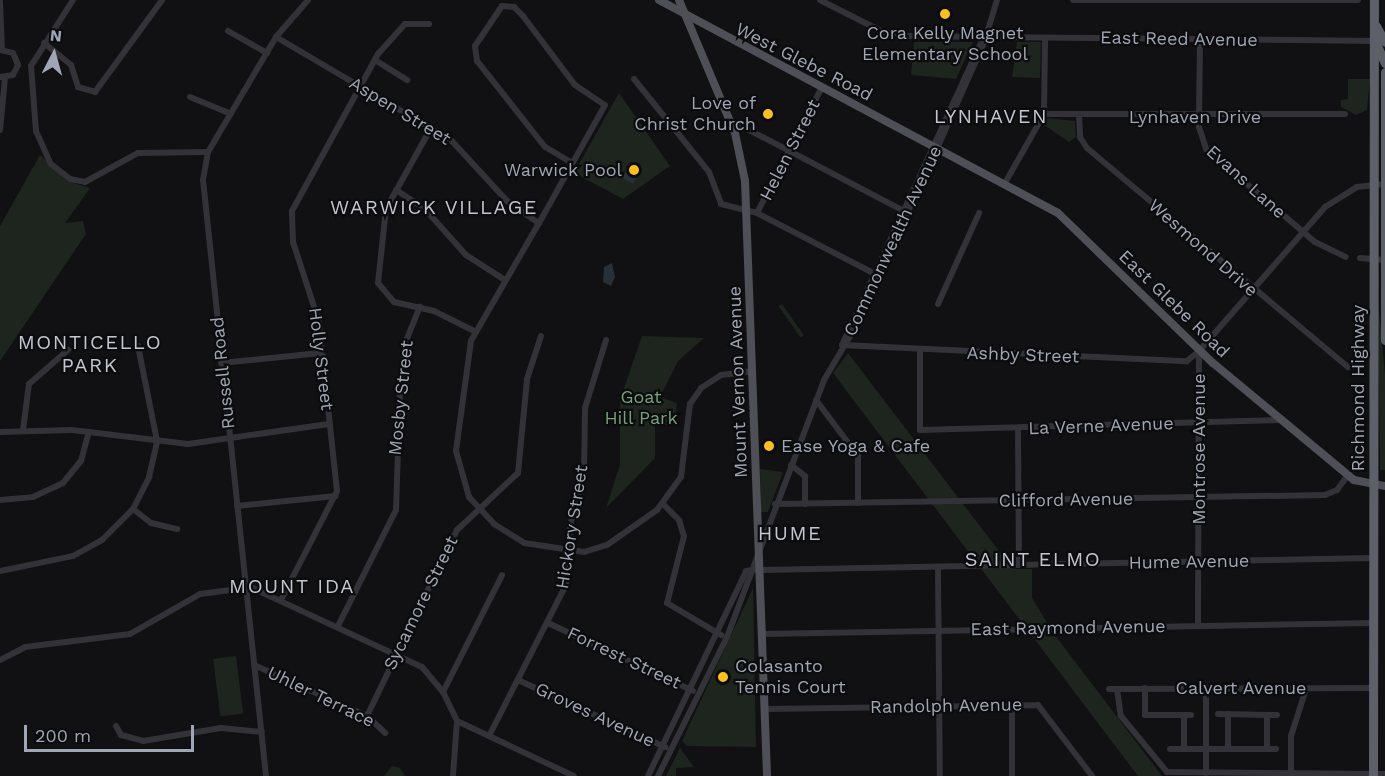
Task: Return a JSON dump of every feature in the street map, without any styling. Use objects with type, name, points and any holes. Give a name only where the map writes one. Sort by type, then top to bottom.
[{"type":"highway","points":[[1374,0],[1374,21],[1385,63]]},
{"type":"highway","name":"Richmond Highway","points":[[1373,775],[1374,486],[1369,382],[1379,260],[1381,41]]},
{"type":"highway","name":"Richmond Highway","points":[[1380,184],[1385,72]]},
{"type":"highway","name":"Richmond Highway","points":[[1379,260],[1385,340]]},
{"type":"main road","name":"West Glebe Road","points":[[659,0],[934,146]]},
{"type":"main road","name":"Mount Vernon Avenue","points":[[679,0],[730,120],[747,213],[759,545],[756,570],[762,634],[767,776]]},
{"type":"main road","name":"East Glebe Road","points":[[934,146],[1005,183],[1064,219],[1199,351],[1348,475],[1374,486],[1385,486]]},
{"type":"street","points":[[73,0],[44,43],[30,70],[40,145],[51,164],[70,179],[91,181],[143,152],[208,152]]},
{"type":"street","points":[[44,43],[70,65],[78,87],[95,92],[162,0]]},
{"type":"street","name":"Russell Road","points":[[266,776],[204,201],[208,152],[276,37],[308,0]]},
{"type":"street","name":"East Reed Avenue","points":[[820,0],[893,35],[983,38],[1381,41]]},
{"type":"street","name":"Commonwealth Avenue","points":[[759,545],[816,400],[983,38],[997,0]]},
{"type":"street","points":[[1073,0],[1358,0]]},
{"type":"street","points":[[0,2],[1,50],[13,52],[18,67]]},
{"type":"street","points":[[572,164],[545,147],[477,61],[475,46],[493,15],[502,6],[514,7],[575,85],[605,105],[572,164],[539,223],[476,332],[465,363],[456,458],[469,497],[494,524],[524,543],[569,551],[618,540],[663,504],[686,465],[689,413],[698,392],[721,375],[753,371]]},
{"type":"street","name":"Holly Street","points":[[335,496],[317,313],[293,242],[292,211],[375,60],[400,27],[413,21],[429,24]]},
{"type":"street","points":[[228,31],[267,52]]},
{"type":"street","name":"Aspen Street","points":[[276,37],[360,85],[458,146],[507,201],[539,223]]},
{"type":"street","points":[[1005,183],[1044,114],[1045,38]]},
{"type":"street","name":"Evans Lane","points":[[1200,40],[1199,117],[1206,149],[1302,231],[1346,257]]},
{"type":"street","points":[[375,60],[407,80]]},
{"type":"street","points":[[0,130],[2,77],[18,67],[30,70]]},
{"type":"street","points":[[634,79],[709,172],[717,201],[747,213],[757,213],[876,274]]},
{"type":"street","name":"Helen Street","points":[[757,213],[822,87]]},
{"type":"street","points":[[190,97],[231,114]]},
{"type":"street","name":"Lynhaven Drive","points":[[1044,114],[1199,117],[1345,114]]},
{"type":"street","name":"Wesmond Drive","points":[[1079,116],[1080,137],[1087,148],[1252,289],[1348,367]]},
{"type":"street","points":[[730,120],[904,211]]},
{"type":"street","points":[[431,128],[384,216],[378,283],[387,297],[420,307],[476,332]]},
{"type":"street","name":"Montrose Avenue","points":[[1198,626],[1199,351],[1302,231],[1335,200],[1380,184]]},
{"type":"street","points":[[396,190],[424,208],[466,255],[505,280]]},
{"type":"street","points":[[938,304],[979,213]]},
{"type":"street","points":[[1360,258],[1379,260]]},
{"type":"street","name":"Mosby Street","points":[[339,624],[396,510],[400,387],[406,340],[420,307]]},
{"type":"street","name":"Sycamore Street","points":[[367,716],[395,651],[457,530],[514,480],[521,466],[526,379],[541,336]]},
{"type":"street","name":"Hickory Street","points":[[489,736],[566,585],[570,525],[584,474],[585,408],[606,340]]},
{"type":"street","name":"Ashby Street","points":[[842,345],[920,352],[1187,361],[1199,351]]},
{"type":"street","points":[[0,571],[73,556],[102,540],[133,509],[149,477],[157,441],[138,346]]},
{"type":"street","points":[[22,430],[29,384],[68,350]]},
{"type":"street","points":[[221,363],[321,352]]},
{"type":"street","name":"La Verne Avenue","points":[[920,352],[920,430],[1282,420]]},
{"type":"street","points":[[816,400],[858,456],[858,503]]},
{"type":"street","points":[[0,432],[22,430],[89,432],[188,444],[229,434],[329,424]]},
{"type":"street","points":[[1018,428],[1018,565]]},
{"type":"street","points":[[0,500],[33,497],[63,483],[81,461],[89,432]]},
{"type":"street","points":[[790,465],[805,476],[805,504]]},
{"type":"street","name":"Clifford Avenue","points":[[775,504],[1330,494],[1348,475]]},
{"type":"street","points":[[282,598],[335,496]]},
{"type":"street","points":[[237,506],[335,496]]},
{"type":"street","points":[[663,504],[679,520],[684,536],[667,603],[727,637]]},
{"type":"street","points":[[133,509],[151,523],[177,530]]},
{"type":"street","name":"Hume Avenue","points":[[756,570],[1374,558]]},
{"type":"street","points":[[938,567],[940,776]]},
{"type":"street","points":[[648,776],[692,691],[746,571],[756,570],[727,637],[657,776]]},
{"type":"street","points":[[443,692],[502,575]]},
{"type":"street","points":[[0,660],[25,646],[130,634],[200,594],[246,587],[282,598],[395,651],[422,667],[443,692],[457,722],[453,776]]},
{"type":"street","points":[[731,608],[738,611]]},
{"type":"street","name":"Forrest Street","points":[[548,622],[699,694]]},
{"type":"street","name":"East Raymond Avenue","points":[[762,634],[1373,623]]},
{"type":"street","name":"Uhler Terrace","points":[[254,665],[367,716],[385,733]]},
{"type":"street","name":"Groves Avenue","points":[[518,680],[671,750]]},
{"type":"street","points":[[1206,687],[1206,773]]},
{"type":"street","points":[[1145,688],[1145,715],[1187,715],[1184,748]]},
{"type":"street","name":"Calvert Avenue","points":[[1109,689],[1373,688]]},
{"type":"street","points":[[1117,689],[1119,713],[1167,772],[1291,775],[1385,774]]},
{"type":"street","points":[[1291,775],[1291,736],[1306,689]]},
{"type":"street","points":[[1012,705],[1012,776]]},
{"type":"street","name":"Randolph Avenue","points":[[765,709],[1038,705],[1092,776]]},
{"type":"street","points":[[1218,714],[1277,715]]},
{"type":"street","points":[[1228,714],[1228,749]]},
{"type":"street","points":[[1267,715],[1267,749]]},
{"type":"street","points":[[457,722],[574,776]]},
{"type":"street","points":[[116,726],[121,735],[143,741],[215,728],[262,732]]},
{"type":"street","points":[[1170,748],[1276,749]]},
{"type":"street","points":[[1085,766],[1085,776]]},
{"type":"green space","points":[[914,42],[973,42],[956,79],[911,75]]},
{"type":"green space","points":[[1017,42],[1041,42],[1040,78],[1012,77]]},
{"type":"green space","points":[[1348,79],[1370,79],[1367,110],[1356,115],[1341,107],[1341,100],[1348,99]]},
{"type":"green space","points":[[619,93],[670,166],[623,199],[574,173]]},
{"type":"green space","points":[[1046,118],[1075,121],[1076,137],[1069,142],[1043,124]]},
{"type":"green space","name":"MONTICELLO PARK","points":[[40,155],[67,181],[90,188],[65,223],[83,221],[86,234],[0,361],[0,226]]},
{"type":"green space","points":[[1378,300],[1385,374],[1385,470],[1380,470]]},
{"type":"green space","points":[[782,304],[804,335],[801,337],[779,306]]},
{"type":"green space","name":"Goat Hill Park","points":[[642,336],[704,338],[678,361],[660,397],[677,403],[675,425],[655,425],[655,458],[606,508],[620,465],[620,400]]},
{"type":"green space","points":[[848,353],[1005,559],[1014,569],[1032,569],[1032,598],[1054,634],[1162,776],[1138,776],[833,373]]},
{"type":"green space","points":[[760,469],[783,472],[768,512],[761,512]]},
{"type":"green space","points":[[753,588],[756,747],[687,746],[682,741]]},
{"type":"green space","points":[[236,656],[243,714],[220,716],[213,659]]},
{"type":"green space","points":[[680,748],[694,767],[676,768],[676,776],[666,776]]},
{"type":"green space","points":[[392,766],[400,768],[405,776],[384,776]]},
{"type":"shaded area","name":"Warwick Pool","points":[[633,161],[643,167],[633,184],[614,173],[617,168],[626,173]]},
{"type":"shaded area","points":[[612,263],[615,277],[611,286],[603,282],[604,267]]},
{"type":"place","name":"Cora Kelly Magnet Elementary School","points":[[945,14]]},
{"type":"place","name":"Love of Christ Church","points":[[768,114]]},
{"type":"place","name":"Warwick Pool","points":[[634,170]]},
{"type":"place","name":"Ease Yoga & Cafe","points":[[769,446]]},
{"type":"place","name":"Colasanto Tennis Court","points":[[723,677]]},
{"type":"district","name":"LYNHAVEN","points":[[991,116]]},
{"type":"district","name":"WARWICK VILLAGE","points":[[434,207]]},
{"type":"district","name":"MONTICELLO PARK","points":[[90,354]]},
{"type":"district","name":"HUME","points":[[790,533]]},
{"type":"district","name":"SAINT ELMO","points":[[1033,559]]},
{"type":"district","name":"MOUNT IDA","points":[[292,586]]}]
